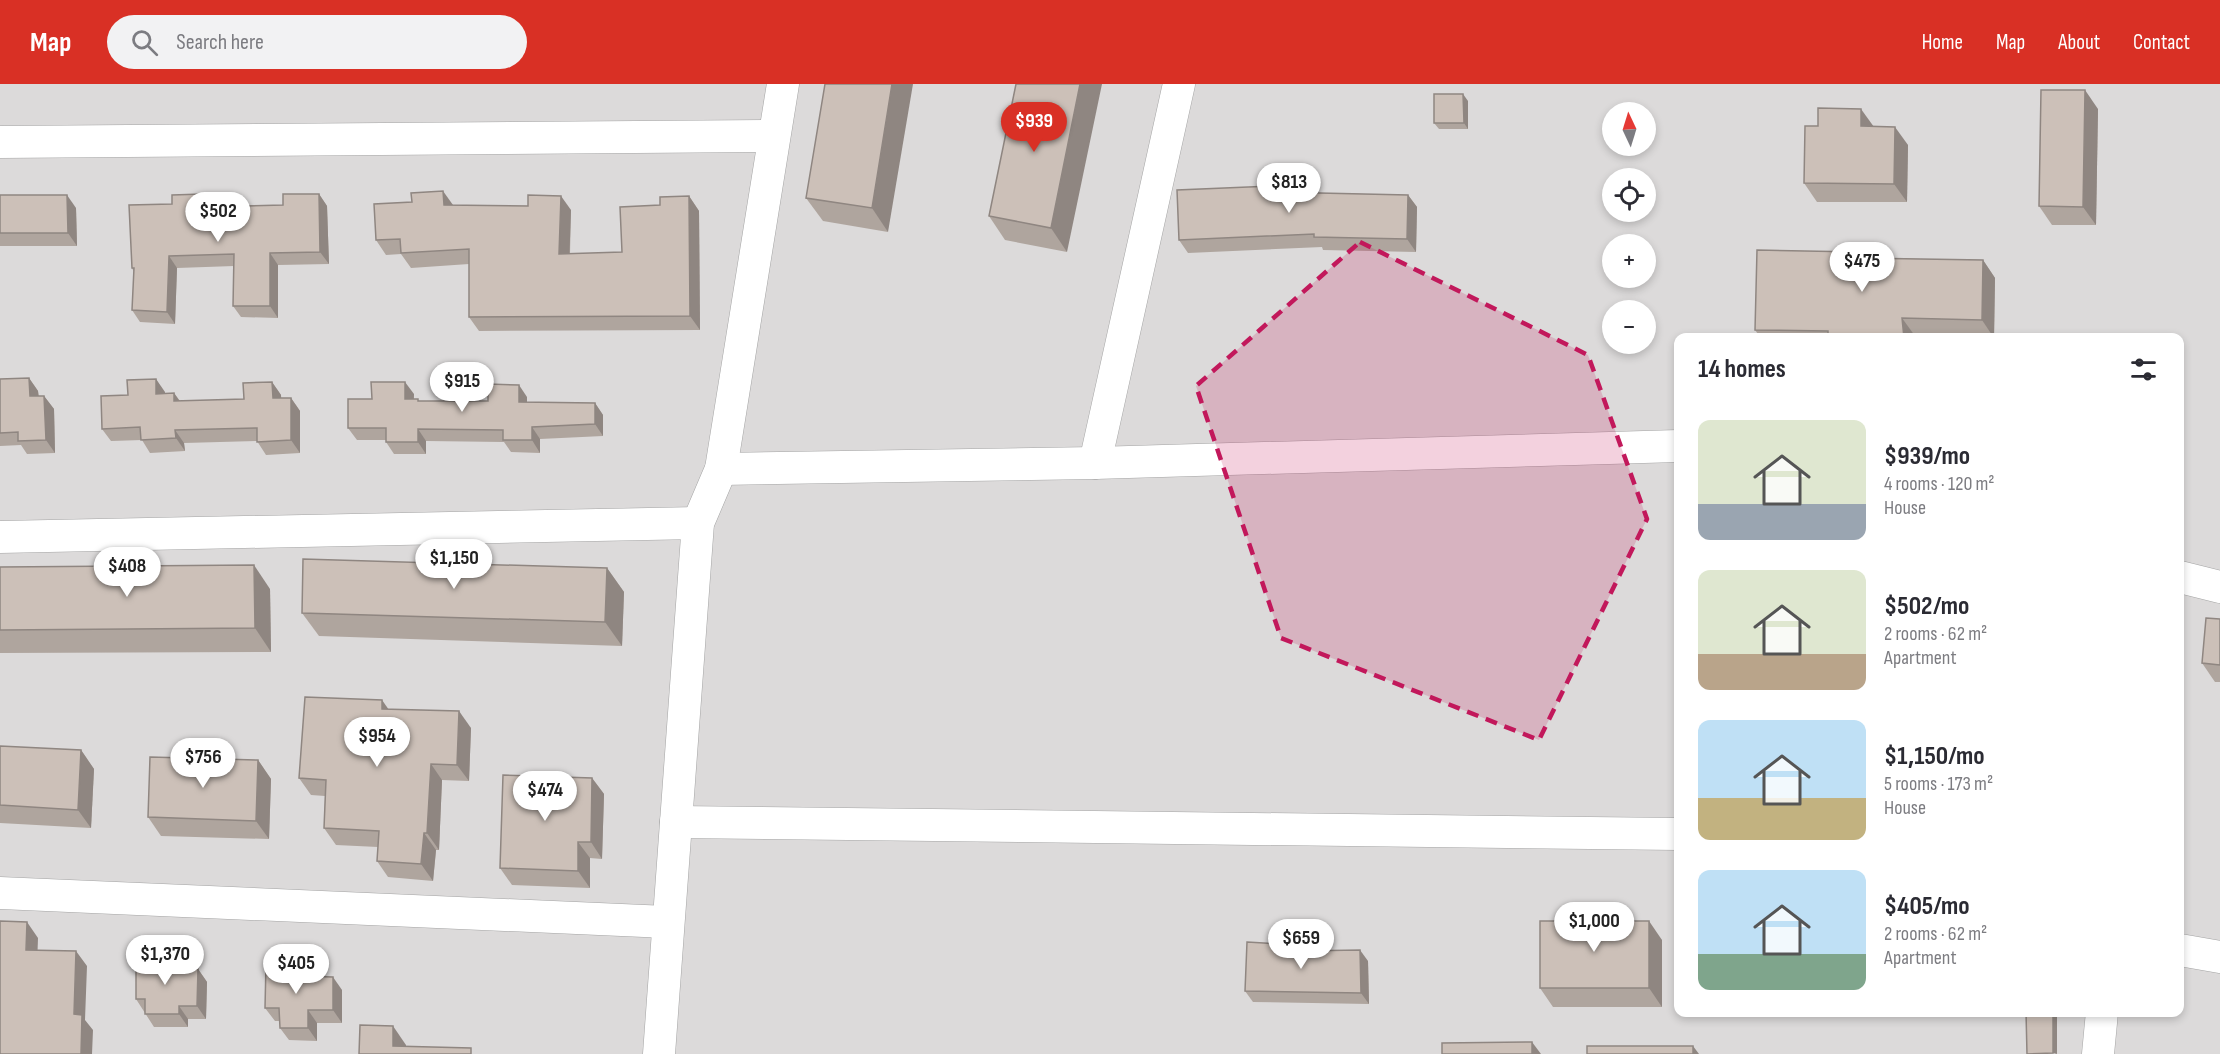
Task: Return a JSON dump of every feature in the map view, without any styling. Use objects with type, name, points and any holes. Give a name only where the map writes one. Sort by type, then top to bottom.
[{"type":"street","points":[[659,1054],[698,523],[721,469],[783,84]]},
{"type":"street","points":[[1095,463],[1179,84]]},
{"type":"street","points":[[0,142],[774,136]]},
{"type":"street","points":[[721,469],[1095,463],[1674,446]]},
{"type":"street","points":[[0,537],[698,523]]},
{"type":"street","points":[[2184,578],[2220,586]]},
{"type":"street","points":[[676,822],[1674,834]]},
{"type":"street","points":[[0,893],[667,922]]},
{"type":"street","points":[[2184,951],[2220,957]]},
{"type":"street","points":[[2098,1054],[2102,1017]]},
{"type":"highlighted area","points":[[1360,242],[1588,355],[1647,519],[1539,740],[1281,638],[1196,386]]},
{"type":"shaded area","points":[[0,84],[2220,84],[2220,1054],[0,1054]]},
{"type":"building","points":[[825,84],[892,84],[872,208],[806,198]]},
{"type":"building","points":[[1016,84],[1080,84],[1051,228],[989,216]]},
{"type":"building","points":[[2041,90],[2085,90],[2083,207],[2039,206]]},
{"type":"building","points":[[1434,94],[1463,94],[1464,123],[1434,123]]},
{"type":"building","points":[[1818,108],[1861,109],[1861,126],[1895,127],[1894,184],[1804,183],[1805,126],[1818,126]]},
{"type":"building","points":[[1273,186],[1274,192],[1408,195],[1407,239],[1314,237],[1314,234],[1179,240],[1177,190]]},
{"type":"building","points":[[443,191],[444,205],[528,206],[528,195],[561,196],[559,254],[622,252],[620,207],[660,205],[660,197],[689,196],[690,316],[469,317],[469,249],[401,253],[400,239],[376,240],[374,204],[412,202],[411,193]]},
{"type":"building","points":[[203,194],[203,207],[283,205],[283,194],[319,194],[320,252],[270,253],[270,306],[233,306],[234,254],[169,256],[167,312],[132,310],[134,268],[132,268],[129,205],[172,204],[172,195]]},
{"type":"building","points":[[0,195],[67,195],[68,233],[0,233]]},
{"type":"building","points":[[1757,250],[1858,252],[1858,258],[1983,260],[1982,320],[1902,318],[1904,333],[1755,330]]},
{"type":"building","points":[[29,378],[30,396],[44,396],[46,440],[18,441],[18,432],[0,433],[0,379]]},
{"type":"building","points":[[156,379],[156,394],[174,393],[174,401],[244,399],[243,383],[272,382],[273,398],[291,398],[291,440],[257,442],[257,428],[175,430],[176,438],[141,440],[140,427],[102,429],[101,396],[128,395],[127,380]]},
{"type":"building","points":[[371,382],[405,382],[405,399],[418,399],[418,401],[488,401],[488,384],[519,385],[519,402],[595,403],[595,424],[532,427],[532,440],[503,440],[503,430],[418,429],[418,442],[386,442],[386,428],[348,428],[348,399],[372,399]]},
{"type":"building","points":[[303,559],[607,568],[605,622],[302,613]]},
{"type":"building","points":[[254,565],[255,628],[0,630],[0,567]]},
{"type":"building","points":[[2206,618],[2220,619],[2220,665],[2202,663]]},
{"type":"building","points":[[305,697],[382,700],[382,709],[459,711],[457,765],[431,764],[427,833],[424,833],[421,864],[377,861],[379,831],[324,828],[326,780],[299,778]]},
{"type":"building","points":[[0,746],[81,750],[78,810],[0,805]]},
{"type":"building","points":[[150,757],[258,760],[256,821],[148,817]]},
{"type":"building","points":[[503,775],[592,778],[591,842],[578,842],[578,871],[500,868]]},
{"type":"building","points":[[1566,911],[1605,911],[1605,921],[1649,921],[1649,988],[1540,988],[1540,921],[1566,921]]},
{"type":"building","points":[[0,921],[27,922],[26,950],[76,951],[74,1014],[82,1015],[81,1054],[0,1054]]},
{"type":"building","points":[[1247,942],[1301,945],[1300,951],[1360,950],[1361,993],[1245,991]]},
{"type":"building","points":[[136,955],[166,956],[166,969],[198,969],[197,1006],[179,1006],[179,1014],[145,1014],[145,999],[136,999]]},
{"type":"building","points":[[266,964],[296,964],[296,976],[333,977],[333,1010],[308,1010],[308,1028],[280,1028],[279,1008],[265,1008]]},
{"type":"building","points":[[2026,1017],[2053,1017],[2053,1053],[2027,1054]]},
{"type":"building","points":[[360,1025],[393,1026],[393,1046],[471,1048],[471,1054],[359,1054]]},
{"type":"building","points":[[1532,1042],[1532,1054],[1442,1054],[1442,1043]]},
{"type":"building","points":[[1587,1046],[1693,1046],[1693,1054],[1587,1054]]}]
